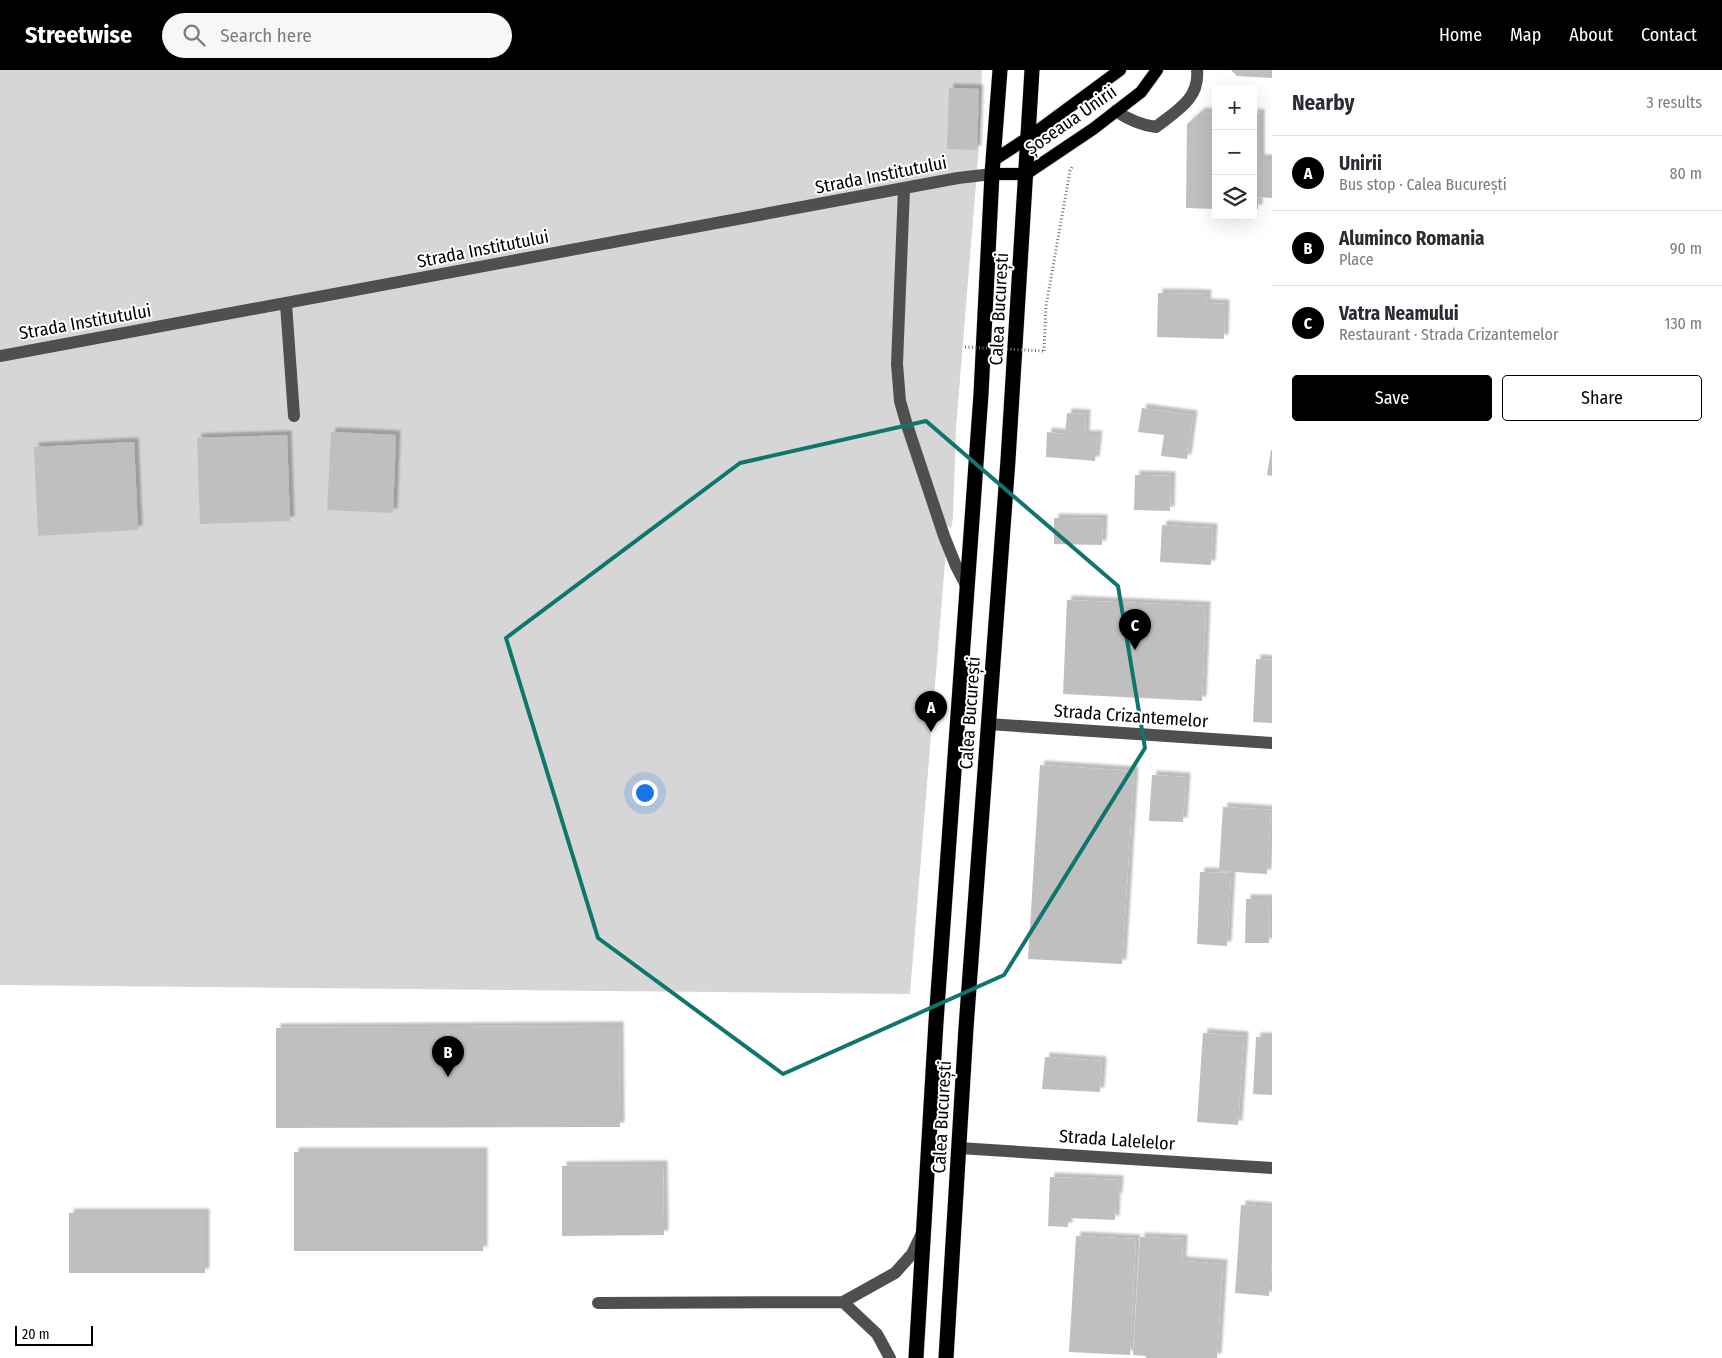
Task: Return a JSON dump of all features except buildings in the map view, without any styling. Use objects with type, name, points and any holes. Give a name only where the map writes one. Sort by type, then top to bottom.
[{"type":"highway","name":"Calea București","points":[[916,1358],[936,1022],[981,394],[1000,70]]},
{"type":"highway","name":"Calea București","points":[[946,1358],[988,724],[1008,460],[1032,70]]},
{"type":"main road","name":"Șoseaua Unirii","points":[[993,167],[1029,137],[1120,70]]},
{"type":"main road","name":"Șoseaua Unirii","points":[[993,167],[1026,174],[1093,129],[1141,92],[1157,70]]},
{"type":"street","points":[[1116,111],[1143,126],[1156,127],[1192,98],[1198,81],[1197,70]]},
{"type":"street","name":"Strada Institutului","points":[[0,356],[904,188],[972,175],[993,167]]},
{"type":"street","points":[[904,188],[897,364],[900,401],[944,536],[968,589]]},
{"type":"street","points":[[286,304],[294,416]]},
{"type":"street","name":"Strada Crizantemelor","points":[[988,724],[1272,743]]},
{"type":"street","name":"Strada Lalelelor","points":[[959,1148],[1272,1168]]},
{"type":"street","points":[[598,1303],[844,1302],[895,1273],[912,1254],[923,1230]]},
{"type":"street","points":[[844,1302],[877,1334],[890,1358]]},
{"type":"path","points":[[964,347],[1044,351],[1046,306],[1070,171],[1073,166]]},
{"type":"highlighted area","points":[[926,421],[1118,586],[1145,748],[1004,975],[783,1074],[598,938],[506,638],[740,463]]},
{"type":"shaded area","points":[[0,70],[982,70],[979,147],[956,428],[953,518],[951,529],[948,525],[910,994],[0,985]]},
{"type":"place","name":"Vatra Neamului","points":[[1135,650]]},
{"type":"place","name":"Unirii","points":[[931,732]]},
{"type":"place","name":"Aluminco Romania","points":[[448,1077]]}]
